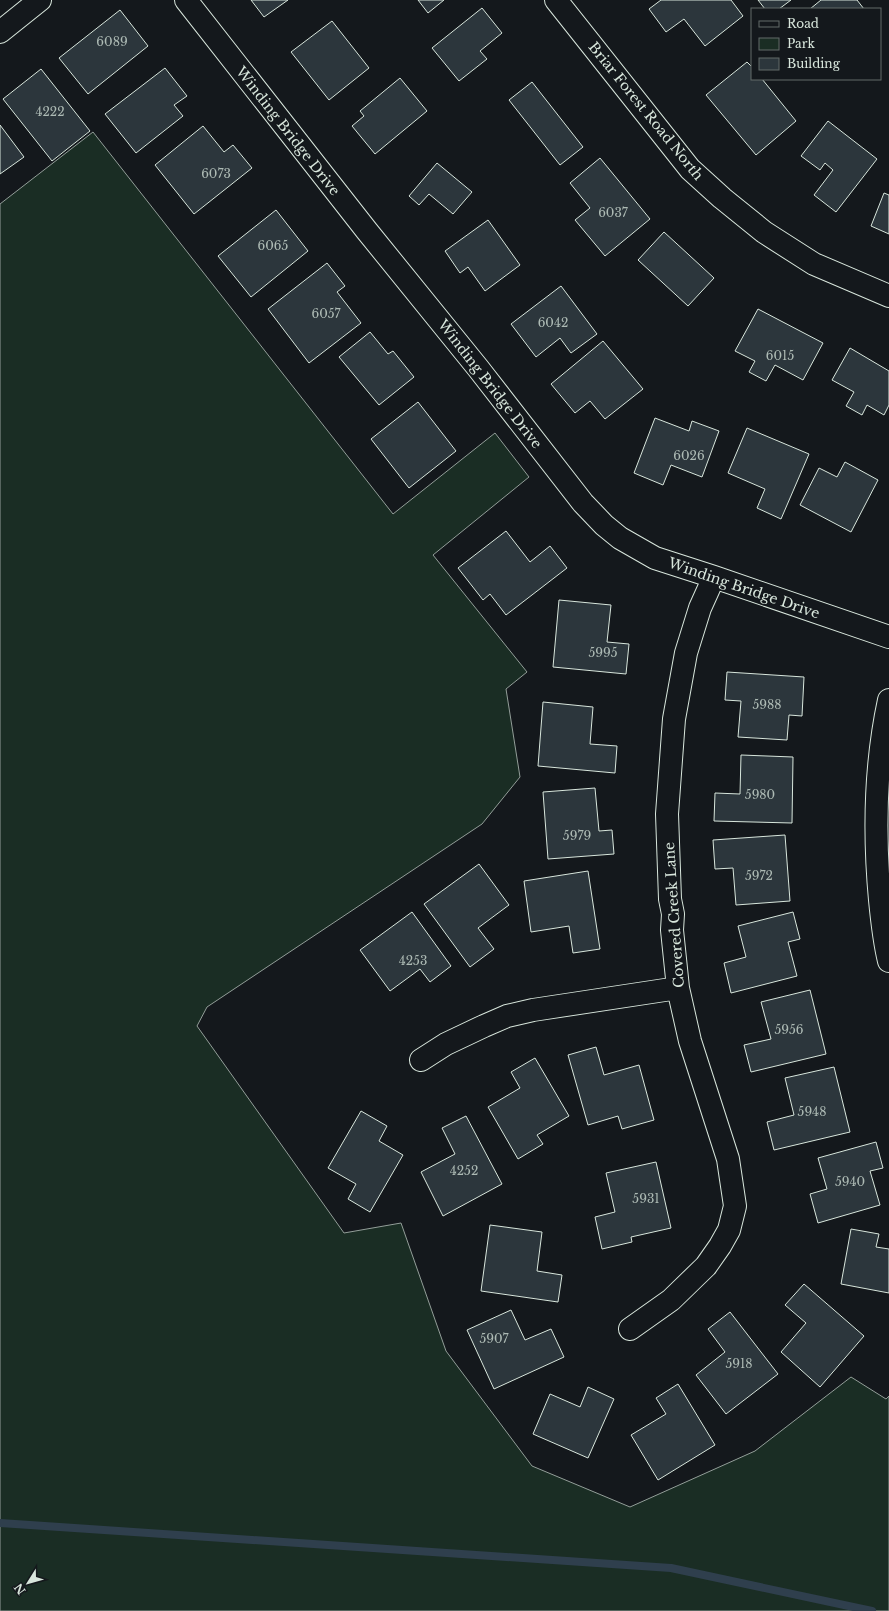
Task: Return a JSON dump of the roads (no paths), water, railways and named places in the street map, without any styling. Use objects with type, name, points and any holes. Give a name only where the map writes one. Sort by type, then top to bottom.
[{"type":"street","points":[[0,32],[40,0]]},
{"type":"street","name":"Winding Bridge Drive","points":[[186,0],[333,188],[478,368],[583,504],[604,525],[620,538],[655,558],[889,638]]},
{"type":"street","name":"Briar Forest Road North","points":[[556,0],[690,169],[722,198],[764,232],[814,264],[889,296]]},
{"type":"street","name":"Covered Creek Lane","points":[[630,1329],[670,1300],[706,1266],[729,1230],[735,1206],[728,1159],[690,1041],[678,988],[670,899],[667,814],[674,719],[686,654],[700,608],[714,577]]},
{"type":"street","points":[[889,700],[882,733],[877,814],[877,873],[884,942],[889,961]]},
{"type":"street","points":[[421,1060],[446,1044],[507,1016],[533,1010],[678,988]]},
{"type":"waterway","points":[[0,1523],[671,1568],[872,1611]]}]
